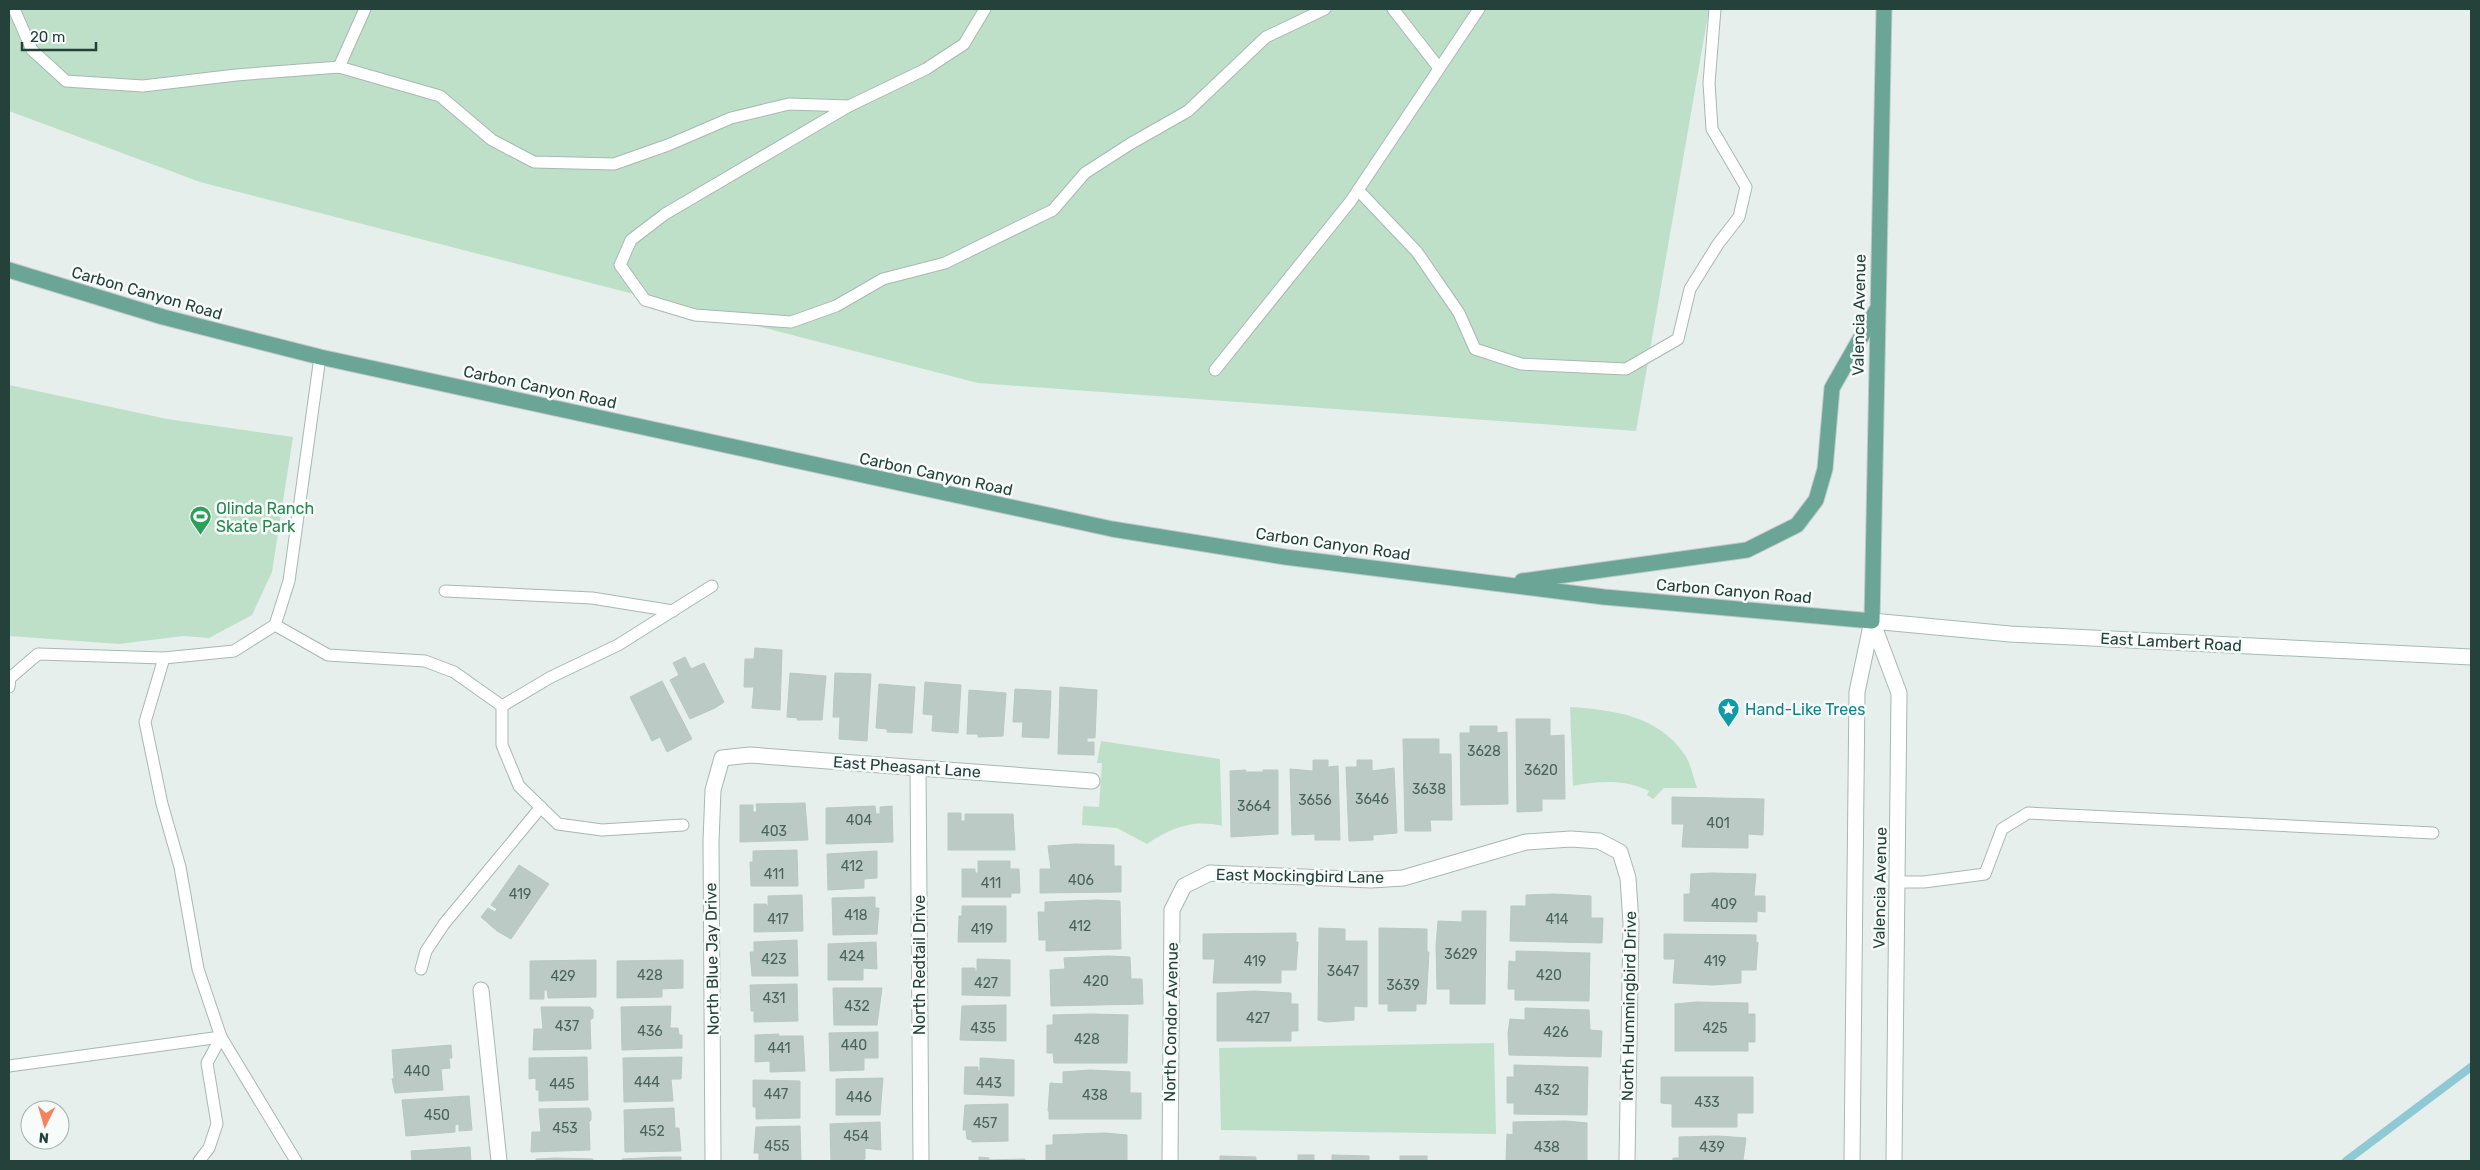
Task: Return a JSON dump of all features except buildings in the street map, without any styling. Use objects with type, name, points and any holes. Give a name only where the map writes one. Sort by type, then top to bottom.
[{"type":"main road","name":"Valencia Avenue","points":[[1872,621],[1884,9]]},
{"type":"main road","name":"Carbon Canyon Road","points":[[9,270],[163,317],[320,357],[1112,529],[1285,557],[1604,597],[1872,621]]},
{"type":"main road","points":[[1500,584],[1747,550],[1797,525],[1816,500],[1825,469],[1832,388],[1877,310]]},
{"type":"street","name":"East Lambert Road","points":[[1872,621],[2010,634],[2471,657]]},
{"type":"street","name":"Valencia Avenue","points":[[1872,621],[1899,693],[1894,1161]]},
{"type":"street","name":"Valencia Avenue","points":[[1852,1161],[1857,692],[1872,621]]},
{"type":"street","name":"East Pheasant Lane","points":[[722,758],[750,755],[1092,781]]},
{"type":"street","name":"North Blue Jay Drive","points":[[714,1161],[711,841],[713,790],[722,758]]},
{"type":"street","name":"North Redtail Drive","points":[[918,768],[921,1161]]},
{"type":"street","name":"East Mockingbird Lane","points":[[1184,886],[1210,873],[1371,880],[1403,878],[1526,842],[1571,839],[1599,841],[1620,852]]},
{"type":"street","name":"North Hummingbird Drive","points":[[1620,852],[1628,878],[1631,923],[1627,1161]]},
{"type":"street","name":"North Condor Avenue","points":[[1170,1161],[1172,910],[1184,886]]},
{"type":"street","points":[[481,990],[499,1161]]},
{"type":"lane","points":[[14,9],[32,50],[66,81],[144,86],[236,75],[339,67],[440,96],[492,140],[534,162],[614,164],[668,145],[731,118],[789,104],[850,106]]},
{"type":"lane","points":[[339,67],[365,9]]},
{"type":"lane","points":[[985,9],[964,44],[926,69],[850,106],[665,214],[631,240],[620,265],[645,300],[695,315],[791,322],[836,306],[883,279],[945,263],[1053,210],[1085,173],[1130,144],[1188,111],[1266,37],[1325,9]]},
{"type":"lane","points":[[1393,9],[1439,68]]},
{"type":"lane","points":[[1215,370],[1358,190],[1479,9]]},
{"type":"lane","points":[[1358,190],[1417,252],[1459,313],[1475,349],[1520,364],[1626,369],[1678,339],[1690,289],[1718,244],[1739,218],[1746,187],[1712,129],[1709,83],[1715,9]]},
{"type":"lane","points":[[9,687],[10,678],[38,654],[164,658],[234,651],[275,625],[289,581],[320,357]]},
{"type":"lane","points":[[502,706],[551,676],[618,645],[712,586]]},
{"type":"lane","points":[[445,591],[592,598],[673,611]]},
{"type":"lane","points":[[275,625],[328,655],[425,661],[454,672],[502,706]]},
{"type":"lane","points":[[164,658],[146,722],[162,804],[180,868],[198,969],[221,1037],[296,1161]]},
{"type":"lane","points":[[502,706],[502,745],[519,786],[558,824],[602,830],[683,825]]},
{"type":"lane","points":[[422,968],[426,951],[444,924],[541,807]]},
{"type":"lane","points":[[1898,882],[1924,882],[1985,874],[2002,829],[2028,813],[2433,833]]},
{"type":"lane","points":[[9,1066],[221,1037]]},
{"type":"lane","points":[[199,1161],[209,1148],[217,1124],[207,1063],[221,1037]]},
{"type":"green space","points":[[9,9],[1709,9],[1636,431],[978,383],[200,182],[9,111]]},
{"type":"green space","points":[[9,385],[167,419],[293,437],[272,572],[252,615],[209,638],[183,636],[119,644],[9,636]]},
{"type":"green space","points":[[1570,707],[1602,710],[1634,717],[1662,731],[1685,755],[1697,788],[1664,788],[1653,799],[1647,795],[1649,791],[1630,784],[1602,782],[1573,786]]},
{"type":"green space","points":[[1101,741],[1220,759],[1222,826],[1192,824],[1183,826],[1165,833],[1147,844],[1117,828],[1082,825],[1083,806],[1099,807],[1102,763],[1097,763]]},
{"type":"green space","points":[[1494,1043],[1496,1134],[1221,1130],[1219,1048]]},
{"type":"waterway","points":[[2346,1161],[2471,1067]]},
{"type":"place","name":"Olinda Ranch Skate Park","points":[[200,536]]},
{"type":"place","name":"Hand-Like Trees","points":[[1729,728]]}]
